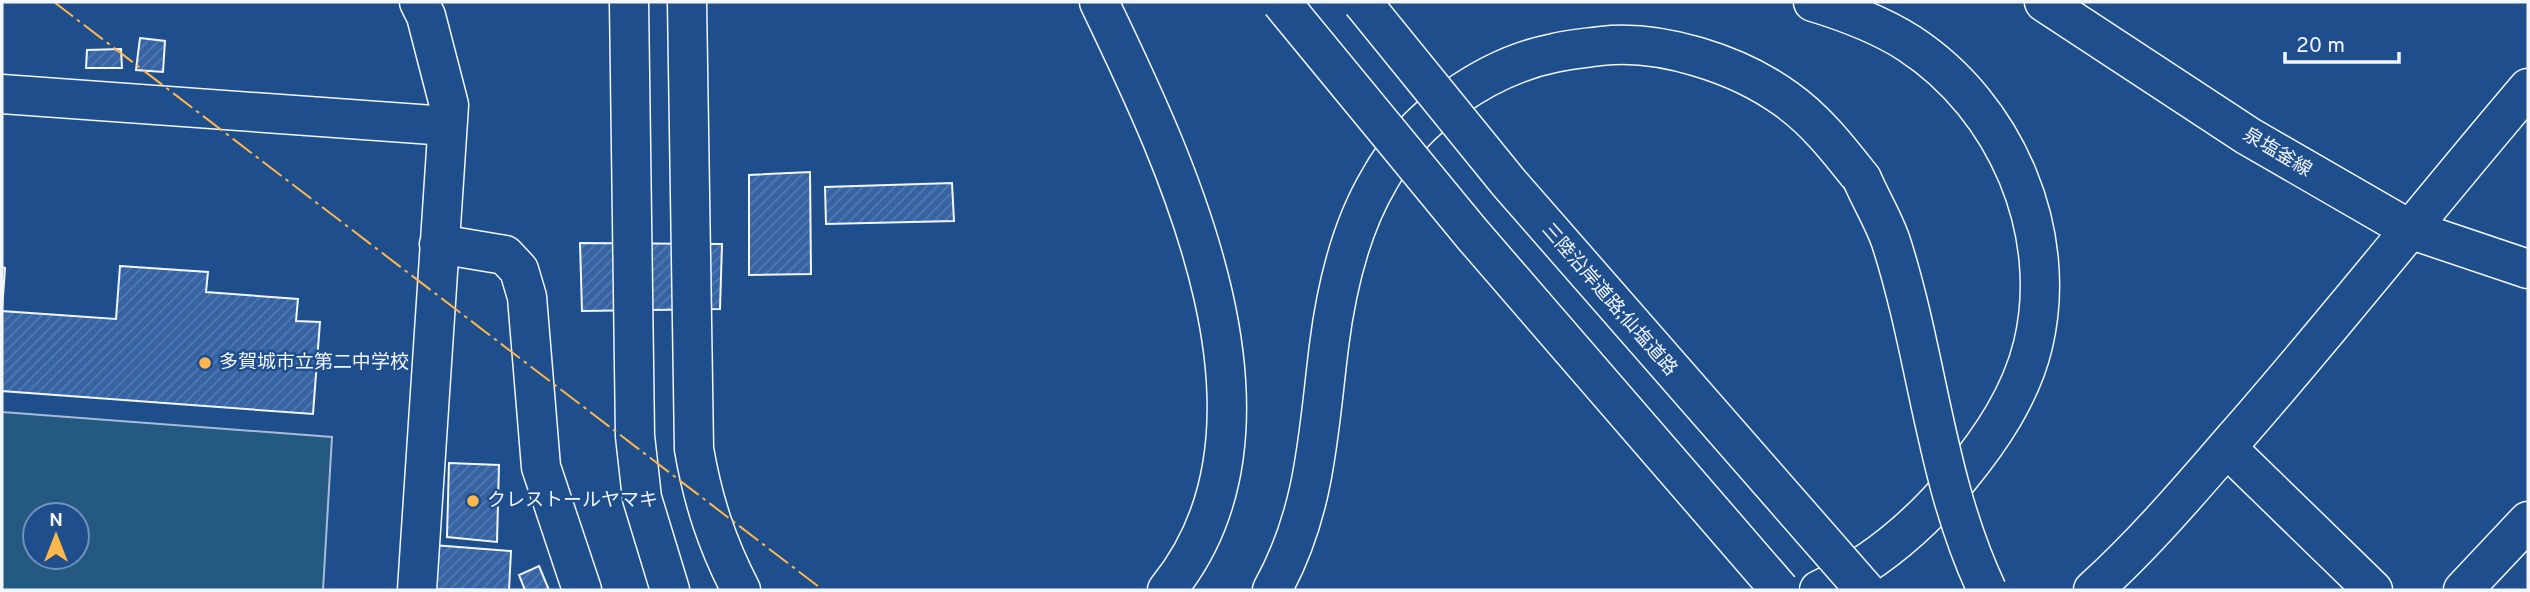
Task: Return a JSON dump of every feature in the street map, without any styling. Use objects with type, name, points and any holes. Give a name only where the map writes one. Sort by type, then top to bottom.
[{"type":"main road","points":[[417,590],[449,105],[426,16],[419,2]]},
{"type":"main road","points":[[629,2],[635,436],[642,498],[670,590]]},
{"type":"main road","points":[[687,2],[694,449],[702,499],[718,546],[741,590]]},
{"type":"main road","points":[[1100,2],[1154,125],[1192,222],[1212,286],[1222,340],[1227,391],[1225,444],[1216,492],[1201,538],[1167,590]]},
{"type":"main road","points":[[1281,2],[1472,234],[1780,590]]},
{"type":"main road","name":"三陸沿岸道路;仙塩道路","points":[[1362,2],[1509,183],[1865,590]]},
{"type":"main road","points":[[1813,2],[1850,14],[1910,43],[1956,81],[1993,126],[2020,177],[2035,237],[2039,290],[2033,344],[2015,395],[1983,449],[1939,502],[1891,546],[1819,590]]},
{"type":"main road","name":"泉塩釜線","points":[[2044,2],[2248,136],[2409,229],[2528,269]]},
{"type":"main road","points":[[1272,590],[1291,556],[1311,495],[1339,285],[1357,228],[1379,178],[1416,132],[1454,98],[1499,72],[1552,53],[1611,45],[1677,51],[1734,69],[1786,99],[1828,137],[1862,179],[1890,239],[1913,320],[1952,500],[1987,590]]},
{"type":"main road","points":[[2092,590],[2174,509],[2337,322],[2409,229],[2528,88]]},
{"type":"main road","points":[[2,94],[447,126]]},
{"type":"main road","points":[[439,244],[505,255],[519,270],[527,297],[541,467],[582,590]]},
{"type":"main road","points":[[2227,447],[2373,590]]},
{"type":"main road","points":[[2462,590],[2528,521]]},
{"type":"shaded area","points":[[2,412],[332,437],[323,590],[2,590]]},
{"type":"building","points":[[140,38],[165,41],[163,72],[136,70]]},
{"type":"building","points":[[121,49],[122,68],[86,68],[87,50]]},
{"type":"building","points":[[810,172],[811,274],[749,275],[749,175]]},
{"type":"building","points":[[952,183],[954,221],[826,224],[825,187]]},
{"type":"building","points":[[580,243],[722,244],[720,309],[582,311]]},
{"type":"building","points":[[120,266],[208,272],[206,292],[298,299],[296,321],[320,322],[313,414],[2,391],[2,311],[116,319]]},
{"type":"building","points":[[2,267],[5,268],[2,311]]},
{"type":"building","name":"クレストールヤマキ","points":[[449,463],[499,465],[497,542],[447,537]]},
{"type":"building","points":[[433,545],[511,551],[509,590],[433,589]]},
{"type":"building","points":[[539,566],[549,590],[525,590],[519,575]]},
{"type":"power","points":[[54,2],[823,590]]},
{"type":"place","name":"多賀城市立第二中学校","points":[[205,363]]},
{"type":"place","name":"クレストールヤマキ","points":[[473,501]]}]
